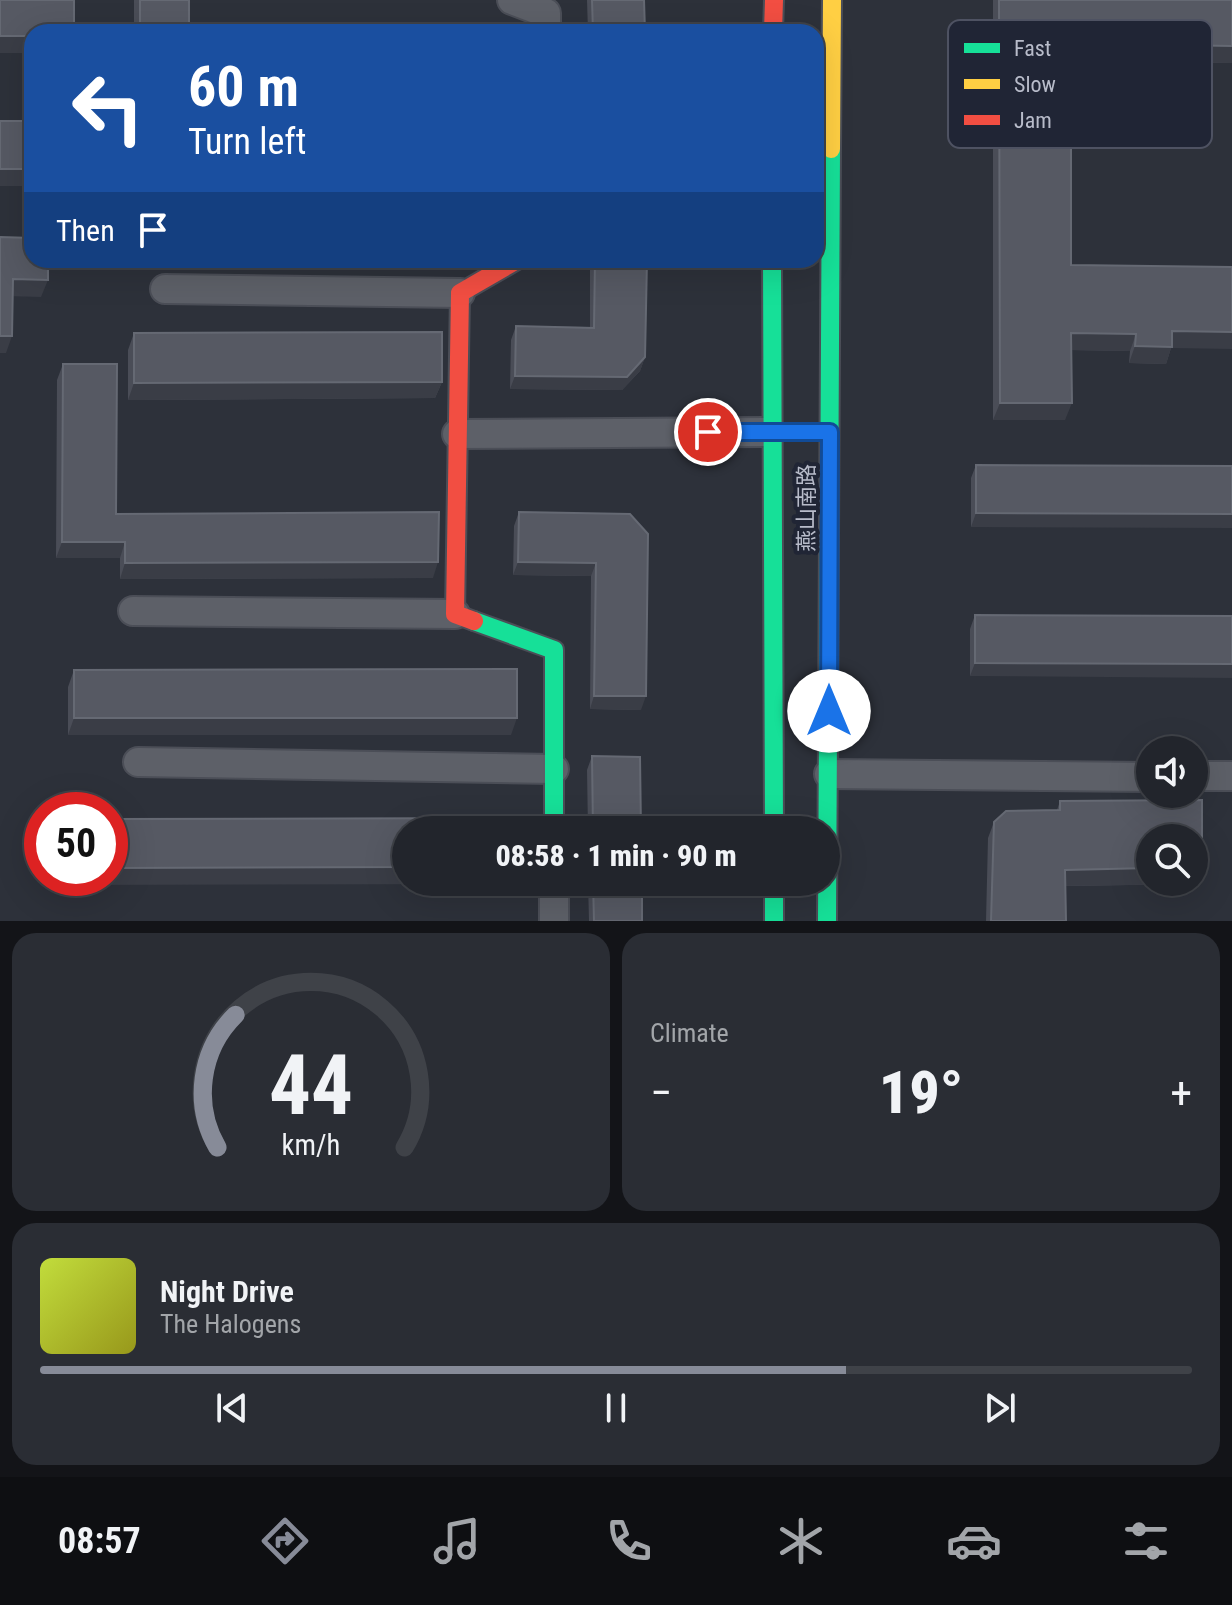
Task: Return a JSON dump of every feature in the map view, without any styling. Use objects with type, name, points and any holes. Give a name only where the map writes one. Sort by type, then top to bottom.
[{"type":"main road","points":[[773,24],[774,0]]},
{"type":"main road","name":"燕山南路","points":[[827,921],[829,774],[823,432],[832,0]]},
{"type":"main road","points":[[503,268],[460,293],[455,614],[554,650],[554,816]]},
{"type":"main road","name":"燕山南路","points":[[772,268],[778,432],[774,816]]},
{"type":"main road","points":[[774,896],[774,921]]},
{"type":"street","points":[[512,0],[546,13],[546,24]]},
{"type":"street","points":[[165,289],[460,293]]},
{"type":"street","points":[[457,434],[778,432]]},
{"type":"street","points":[[133,611],[455,614]]},
{"type":"street","points":[[138,762],[554,769]]},
{"type":"street","points":[[829,774],[1136,777]]},
{"type":"street","points":[[1208,776],[1232,776]]},
{"type":"street","points":[[554,896],[554,921]]},
{"type":"building","points":[[0,0],[74,0],[74,24],[24,24],[24,36],[0,36]]},
{"type":"building","points":[[140,0],[189,0],[189,24],[140,24]]},
{"type":"building","points":[[592,0],[644,0],[645,24],[593,24]]},
{"type":"building","points":[[999,0],[1232,0],[1232,46],[1212,46],[1212,20],[999,20]]},
{"type":"building","points":[[0,121],[24,121],[24,169],[0,169]]},
{"type":"building","points":[[999,148],[1071,148],[1071,265],[1232,267],[1232,332],[1172,331],[1172,347],[1135,346],[1136,334],[1071,333],[1072,403],[1000,403]]},
{"type":"building","points":[[0,237],[24,238],[24,268],[48,268],[48,280],[13,279],[12,336],[0,336]]},
{"type":"building","points":[[595,268],[647,268],[645,357],[627,377],[515,376],[516,326],[594,328]]},
{"type":"building","points":[[442,332],[442,382],[134,383],[134,333]]},
{"type":"building","points":[[63,364],[117,364],[116,514],[439,512],[438,562],[125,563],[125,542],[62,542]]},
{"type":"building","points":[[976,465],[1232,466],[1232,514],[976,513]]},
{"type":"building","points":[[519,512],[630,514],[648,534],[646,696],[594,696],[596,563],[518,562]]},
{"type":"building","points":[[975,615],[1232,616],[1232,664],[975,663]]},
{"type":"building","points":[[517,669],[517,718],[74,718],[74,670]]},
{"type":"building","points":[[592,756],[640,757],[641,816],[593,816]]},
{"type":"building","points":[[1136,800],[1136,808],[1202,808],[1202,824],[1136,824],[1136,868],[1065,870],[1066,921],[991,921],[994,822],[1006,811],[1060,810],[1060,801]]},
{"type":"building","points":[[392,818],[392,867],[128,868],[128,819]]},
{"type":"building","points":[[593,896],[642,896],[642,921],[594,921]]},
{"type":"traffic: fast","points":[[827,921],[831,149]]},
{"type":"traffic: fast","points":[[772,268],[774,816]]},
{"type":"traffic: fast","points":[[474,621],[554,650],[554,816]]},
{"type":"traffic: fast","points":[[774,896],[774,921]]},
{"type":"traffic: slow","points":[[831,149],[832,0]]},
{"type":"traffic: jam","points":[[773,24],[774,0]]},
{"type":"traffic: jam","points":[[474,621],[455,614],[460,293],[503,268]]},
{"type":"route","points":[[708,432],[830,432],[829,711]]}]
